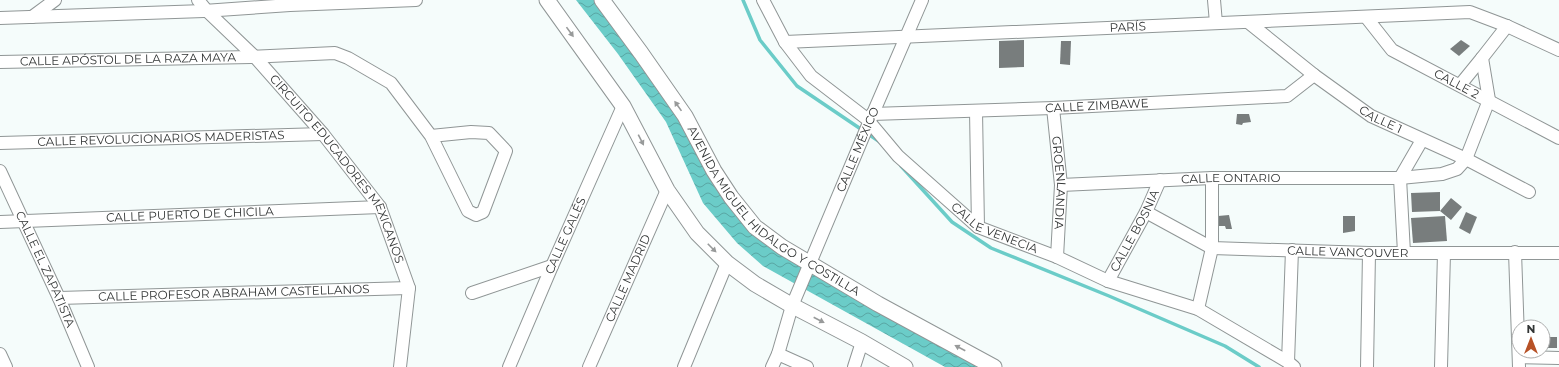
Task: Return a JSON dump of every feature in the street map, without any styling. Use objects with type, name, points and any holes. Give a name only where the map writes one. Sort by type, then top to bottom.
[{"type":"main road","points":[[547,0],[623,106],[667,190],[698,234],[727,263],[755,284],[794,303],[905,367]]},
{"type":"main road","name":"AVENIDA MIGUEL HIDALGO Y COSTILLA","points":[[602,0],[641,52],[685,116],[714,171],[730,197],[755,227],[782,247],[809,264],[878,304],[994,367]]},
{"type":"street","points":[[32,17],[55,0]]},
{"type":"street","name":"CIRCUITO EDUCADORES MEXICANOS","points":[[198,0],[207,11],[255,57],[322,134],[380,207],[409,288],[400,367]]},
{"type":"street","points":[[0,18],[207,11],[290,2],[416,0]]},
{"type":"street","name":"CALLE VENECIA","points":[[763,0],[785,42],[811,76],[870,120],[898,156],[978,227],[1058,257],[1108,281],[1198,309],[1291,364]]},
{"type":"street","name":"CALLE MÉXICO","points":[[772,367],[778,354],[794,303],[809,264],[922,0]]},
{"type":"street","points":[[1214,0],[1216,23]]},
{"type":"street","name":"PARÍS","points":[[785,42],[1470,12],[1507,26]]},
{"type":"street","name":"CALLE 2","points":[[1366,17],[1392,50],[1559,138]]},
{"type":"street","name":"CALLE 1","points":[[1248,22],[1314,76],[1372,116],[1466,160],[1529,192]]},
{"type":"street","points":[[1460,85],[1507,26],[1559,50]]},
{"type":"street","name":"CALLE APÓSTOL DE LA RAZA MAYA","points":[[0,62],[255,57],[335,53],[348,58],[391,83],[431,136]]},
{"type":"street","points":[[1466,160],[1489,100],[1482,58]]},
{"type":"street","name":"CALLE ZIMBAWE","points":[[870,120],[976,111],[1287,96],[1314,76]]},
{"type":"street","name":"CALLE GALÉS","points":[[509,367],[623,106]]},
{"type":"street","name":"GROENLANDIA","points":[[1053,108],[1061,184],[1058,257]]},
{"type":"street","points":[[976,111],[978,227]]},
{"type":"street","points":[[471,132],[489,133],[506,151],[483,212],[476,215],[468,211],[431,136],[471,132]]},
{"type":"street","name":"CALLE REVOLUCIONARIOS MADERISTAS","points":[[0,143],[322,134]]},
{"type":"street","points":[[1404,253],[1400,178],[1422,140]]},
{"type":"street","name":"CALLE ONTARIO","points":[[1061,184],[1212,178],[1400,178],[1442,174],[1457,169],[1466,160]]},
{"type":"street","name":"CALLE EL ZAPATISTA","points":[[0,171],[59,298],[88,367]]},
{"type":"street","points":[[1198,309],[1212,248],[1212,178]]},
{"type":"street","name":"CALLE BOSNIA","points":[[1108,281],[1146,212],[1160,180]]},
{"type":"street","name":"CALLE MADRID","points":[[589,367],[667,190]]},
{"type":"street","name":"CALLE PUERTO DE CHICILA","points":[[0,222],[380,207]]},
{"type":"street","name":"CALLE VANCOUVER","points":[[1146,212],[1212,248],[1370,253],[1559,253]]},
{"type":"street","points":[[1291,364],[1292,250]]},
{"type":"street","points":[[1514,252],[1519,362],[1537,362],[1559,358]]},
{"type":"street","points":[[1367,367],[1370,253]]},
{"type":"street","points":[[1441,367],[1444,253]]},
{"type":"street","points":[[684,367],[727,263]]},
{"type":"street","points":[[472,293],[552,266]]},
{"type":"street","name":"CALLE PROFESOR ABRAHAM CASTELLANOS","points":[[59,298],[409,288]]},
{"type":"street","points":[[854,367],[862,342]]},
{"type":"street","points":[[0,354],[6,367]]},
{"type":"street","points":[[778,354],[806,367]]},
{"type":"water","points":[[576,0],[597,0],[642,59],[737,212],[985,367],[945,367],[763,266],[737,243],[703,203],[666,122],[618,54]]},
{"type":"building","points":[[1024,40],[1024,67],[999,68],[999,41]]},
{"type":"building","points":[[1461,40],[1470,46],[1459,56],[1450,49]]},
{"type":"building","points":[[1061,41],[1071,41],[1070,65],[1060,64]]},
{"type":"building","points":[[1237,114],[1249,114],[1251,122],[1243,123],[1242,125],[1236,124]]},
{"type":"building","points":[[1440,192],[1440,211],[1412,212],[1411,193]]},
{"type":"building","points":[[1451,198],[1462,207],[1451,220],[1440,211]]},
{"type":"building","points":[[1466,212],[1477,217],[1470,234],[1459,228]]},
{"type":"building","points":[[1229,215],[1232,229],[1226,229],[1225,226],[1218,226],[1218,216]]},
{"type":"building","points":[[1343,216],[1355,216],[1355,231],[1343,233]]},
{"type":"building","points":[[1445,216],[1447,241],[1413,243],[1411,218]]},
{"type":"building","points":[[1551,337],[1557,337],[1557,348],[1551,348]]},
{"type":"waterway","points":[[743,0],[760,40],[797,86],[880,142]]},
{"type":"waterway","points":[[901,166],[952,222],[991,248],[1109,296],[1225,346],[1259,367]]}]
